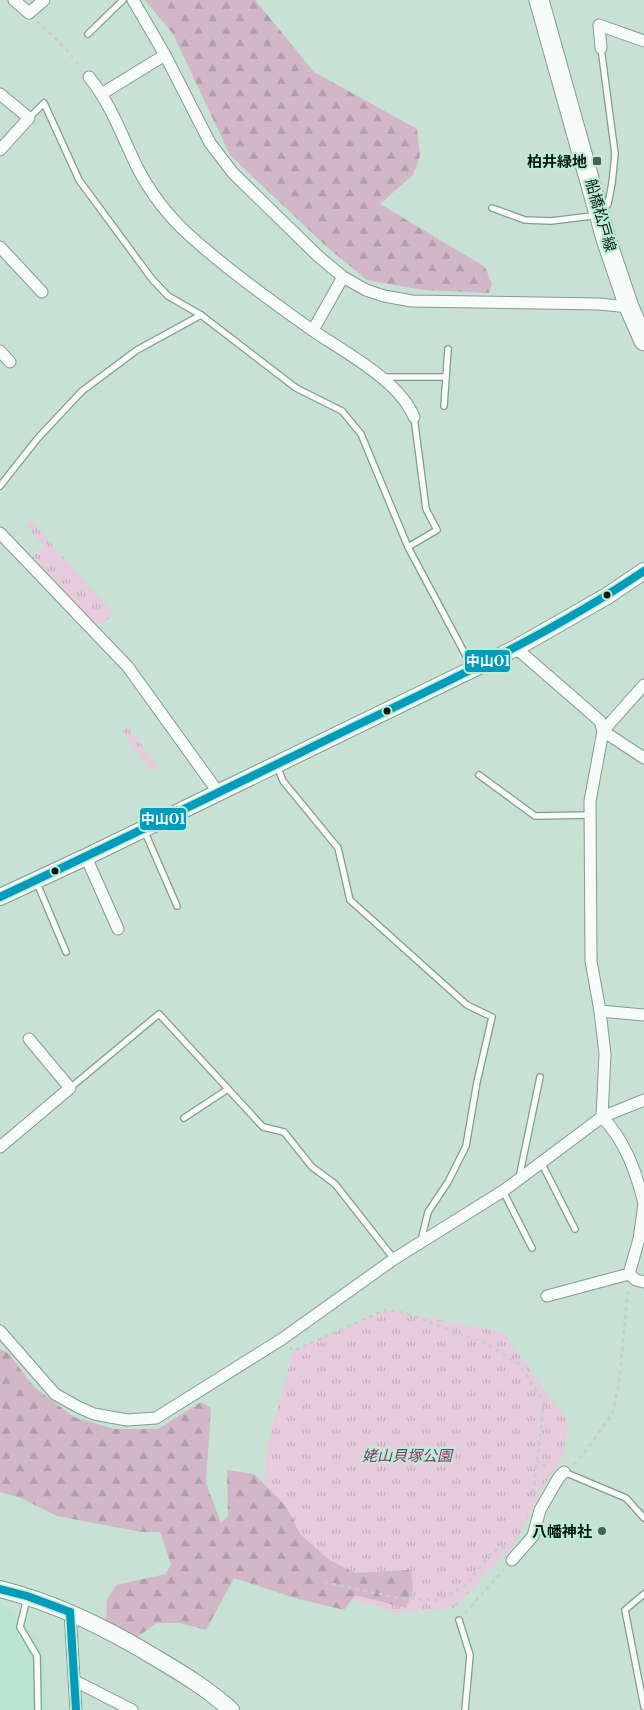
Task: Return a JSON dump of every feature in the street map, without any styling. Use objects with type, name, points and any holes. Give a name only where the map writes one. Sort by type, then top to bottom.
[{"type":"main road","name":"船橋松戸線","points":[[539,0],[606,239],[629,308],[643,337]]},
{"type":"street","points":[[14,0],[29,13],[44,0]]},
{"type":"street","points":[[133,0],[165,55],[210,143],[234,174],[318,256],[343,277],[366,290],[384,296],[412,301],[599,304],[629,308]]},
{"type":"street","points":[[601,48],[599,25],[644,41]]},
{"type":"street","points":[[103,93],[165,55]]},
{"type":"street","points":[[89,76],[103,93],[138,168],[158,202],[188,234],[248,283],[382,377],[410,406],[414,417]]},
{"type":"street","points":[[0,94],[30,118],[0,150]]},
{"type":"street","points":[[0,247],[42,292]]},
{"type":"street","points":[[314,330],[343,277]]},
{"type":"street","points":[[0,351],[10,362]]},
{"type":"street","points":[[0,533],[128,667],[218,792]]},
{"type":"street","points":[[0,897],[516,648],[607,596],[644,571]]},
{"type":"street","points":[[516,648],[600,721],[604,731],[644,758]]},
{"type":"street","points":[[630,1274],[639,1239],[644,1204],[636,1171],[614,1129],[602,1117],[605,1054],[592,961],[590,802],[604,731],[644,685]]},
{"type":"street","points":[[86,857],[118,929]]},
{"type":"street","points":[[600,1011],[644,1015]]},
{"type":"street","points":[[0,1147],[70,1088],[29,1039]]},
{"type":"street","points":[[0,1331],[55,1394],[78,1407],[94,1414],[127,1420],[156,1418],[282,1339],[394,1260],[503,1190],[602,1117],[644,1100]]},
{"type":"street","points":[[630,1274],[636,1280],[644,1282]]},
{"type":"street","points":[[547,1296],[630,1274]]},
{"type":"street","points":[[512,1560],[533,1536],[540,1510],[562,1475]]},
{"type":"street","points":[[0,1588],[28,1596],[70,1612],[106,1629],[185,1675],[216,1696],[231,1710]]},
{"type":"street","points":[[70,1612],[76,1710]]},
{"type":"street","points":[[75,1681],[132,1710]]},
{"type":"lane","points":[[88,34],[122,0]]},
{"type":"lane","points":[[492,208],[525,220],[551,221],[600,215],[608,204],[615,154],[601,48]]},
{"type":"lane","points":[[30,118],[44,103],[79,180],[152,279],[168,296],[201,315],[296,388],[342,411],[361,434],[408,547],[473,669]]},
{"type":"lane","points":[[0,486],[38,438],[82,391],[136,350],[201,315]]},
{"type":"lane","points":[[444,406],[448,349]]},
{"type":"lane","points":[[382,377],[445,377]]},
{"type":"lane","points":[[408,547],[437,530],[426,509],[414,417]]},
{"type":"lane","points":[[276,764],[283,781],[338,848],[350,900],[467,1005],[492,1017],[477,1082],[466,1146],[448,1182],[428,1212],[421,1243]]},
{"type":"lane","points":[[479,775],[534,816],[590,815]]},
{"type":"lane","points":[[143,828],[177,906]]},
{"type":"lane","points":[[36,881],[66,952]]},
{"type":"lane","points":[[70,1088],[158,1014],[263,1127],[284,1132],[312,1167],[335,1184],[394,1260]]},
{"type":"lane","points":[[518,1179],[540,1077]]},
{"type":"lane","points":[[184,1118],[228,1088]]},
{"type":"lane","points":[[541,1162],[575,1229]]},
{"type":"lane","points":[[503,1190],[532,1248]]},
{"type":"lane","points":[[562,1475],[626,1498],[644,1518]]},
{"type":"lane","points":[[644,1594],[626,1610],[644,1707]]},
{"type":"lane","points":[[28,1596],[20,1627],[36,1656],[38,1710]]},
{"type":"lane","points":[[459,1620],[470,1655],[465,1710]]},
{"type":"path","points":[[29,13],[89,76]]},
{"type":"path","points":[[536,1460],[562,1475],[582,1455],[612,1414],[619,1384],[630,1274]]},
{"type":"path","points":[[282,1339],[293,1351],[385,1310],[405,1313],[486,1343],[519,1364],[544,1403],[536,1460],[533,1500]]},
{"type":"path","points":[[324,1582],[398,1598],[439,1600],[466,1585],[492,1552],[508,1545]]},
{"type":"path","points":[[459,1620],[512,1560]]},
{"type":"shaded area","points":[[0,1602],[38,1638],[44,1658],[47,1710],[0,1710]]},
{"type":"green space","points":[[145,0],[255,0],[314,72],[417,129],[420,156],[413,175],[380,204],[485,267],[492,284],[489,293],[423,290],[367,280],[327,247],[230,155],[173,34]]},
{"type":"green space","points":[[31,521],[114,614],[102,624],[94,624],[33,557],[44,546],[26,526]]},
{"type":"green space","points":[[128,727],[159,767],[151,772],[122,730]]},
{"type":"green space","name":"姥山貝塚公園","points":[[386,1310],[503,1332],[569,1423],[562,1458],[544,1485],[516,1542],[454,1608],[398,1613],[307,1586],[260,1524],[268,1443],[293,1351]]},
{"type":"green space","points":[[0,1349],[9,1354],[34,1387],[74,1417],[114,1429],[158,1429],[201,1402],[211,1408],[206,1483],[221,1523],[228,1516],[227,1470],[254,1474],[286,1506],[300,1534],[328,1559],[354,1573],[411,1570],[413,1590],[406,1608],[355,1595],[344,1610],[298,1599],[234,1578],[206,1630],[180,1623],[157,1623],[134,1639],[106,1622],[107,1600],[116,1585],[166,1574],[171,1564],[160,1532],[141,1532],[57,1516],[21,1498],[0,1492]]},
{"type":"transit line","name":"中山01","points":[[0,897],[463,674],[573,615],[644,571]]},
{"type":"transit line","name":"中山01","points":[[0,1589],[27,1596],[70,1612]]},
{"type":"transit line","name":"中山01","points":[[70,1612],[76,1710]]},
{"type":"place","name":"柏井緑地","points":[[597,161]]},
{"type":"place","name":"八幡神社","points":[[602,1531]]}]
